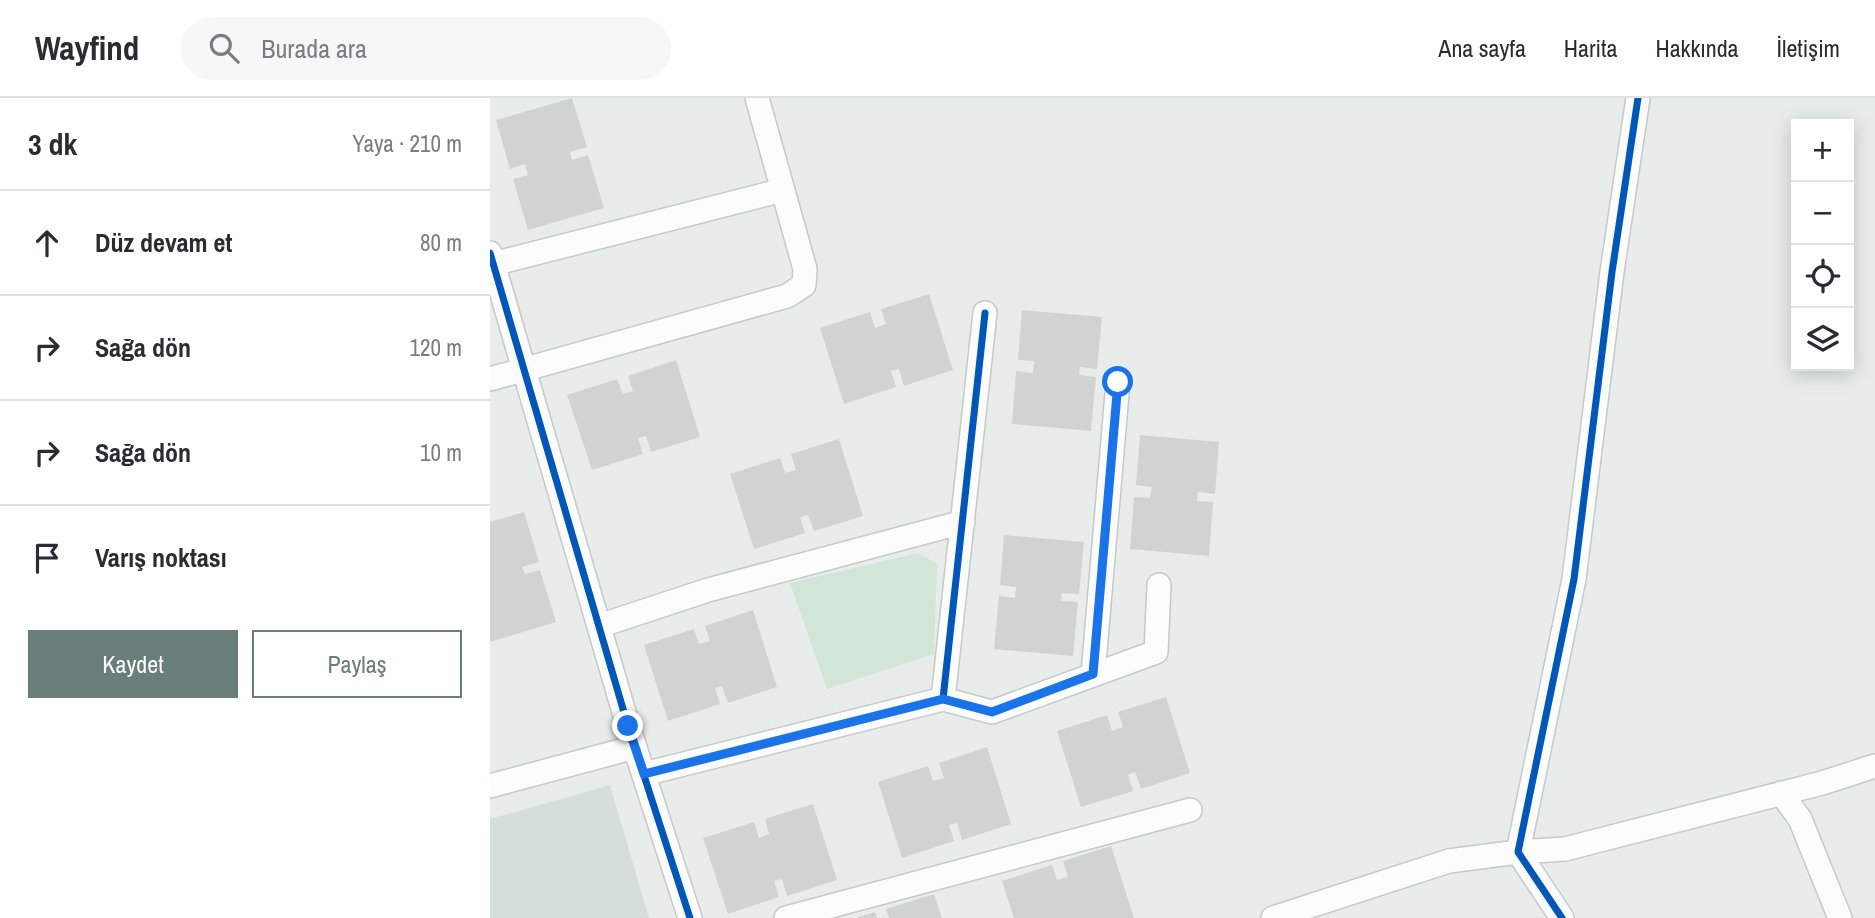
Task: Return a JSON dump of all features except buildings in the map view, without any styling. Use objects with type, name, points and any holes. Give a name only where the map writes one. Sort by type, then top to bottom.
[{"type":"street","points":[[490,379],[787,296],[804,285],[805,269],[757,98]]},
{"type":"street","points":[[1562,918],[1518,852],[1574,579],[1612,272],[1638,98]]},
{"type":"street","points":[[690,918],[635,747],[492,259],[783,190]]},
{"type":"street","points":[[943,699],[985,313]]},
{"type":"street","points":[[1093,674],[1118,382]]},
{"type":"street","points":[[599,626],[708,590],[963,522]]},
{"type":"street","points":[[644,774],[943,699],[992,712],[1156,652],[1159,585]]},
{"type":"street","points":[[490,786],[635,747]]},
{"type":"street","points":[[1273,918],[1448,862],[1518,852],[1565,849],[1875,766]]},
{"type":"street","points":[[1780,793],[1800,819],[1840,918]]},
{"type":"street","points":[[786,918],[1190,810]]},
{"type":"shaded area","points":[[610,785],[649,918],[490,918],[490,819]]},
{"type":"green space","points":[[918,553],[937,564],[934,654],[827,689],[790,583]]},
{"type":"cycle path","points":[[1562,918],[1518,852],[1574,579],[1612,272],[1638,98]]},
{"type":"cycle path","points":[[490,253],[628,726],[690,918]]},
{"type":"cycle path","points":[[644,774],[943,699],[985,313]]},
{"type":"route","points":[[628,726],[644,774],[943,699],[992,712],[1093,674],[1118,382]]}]
